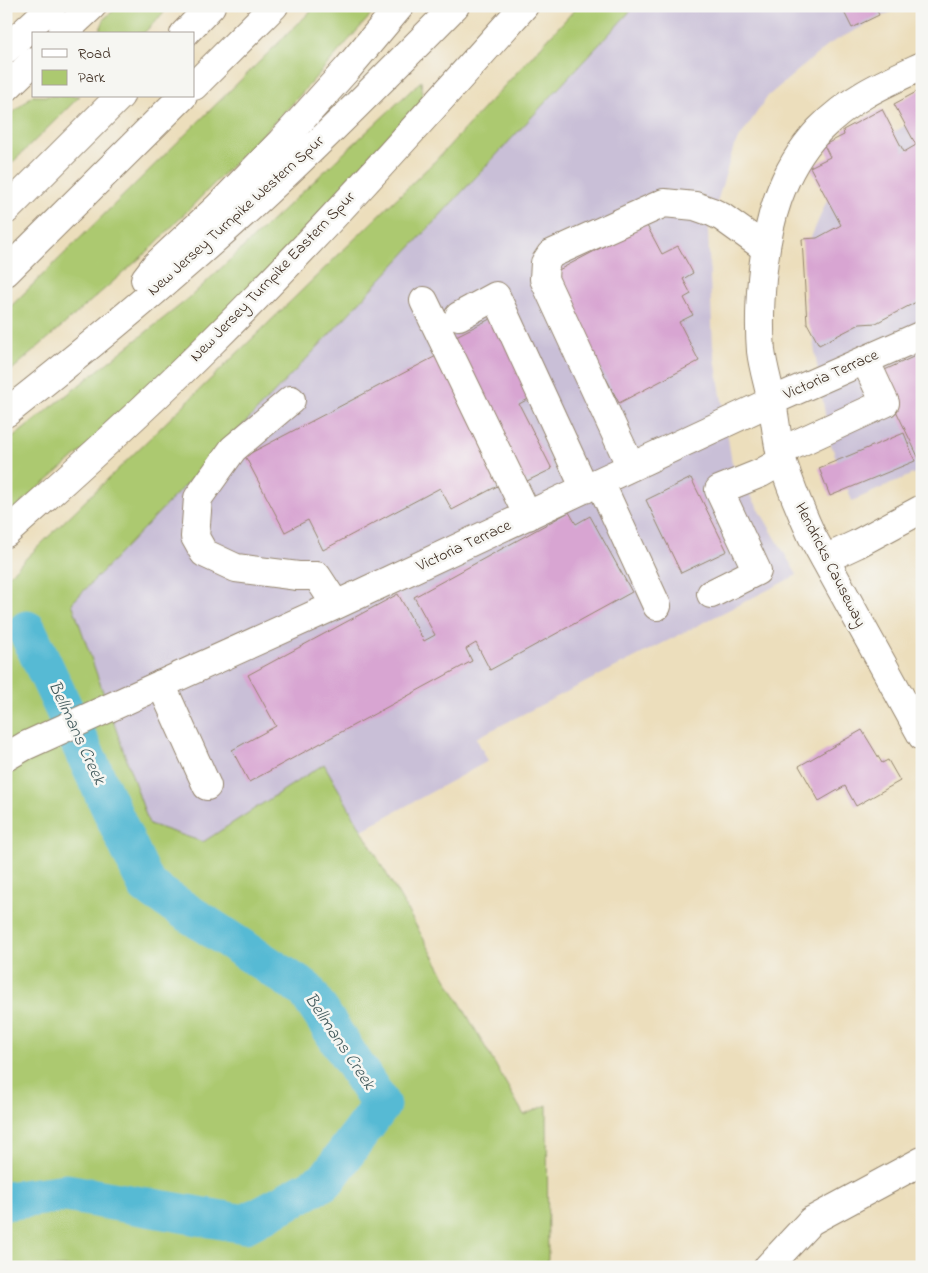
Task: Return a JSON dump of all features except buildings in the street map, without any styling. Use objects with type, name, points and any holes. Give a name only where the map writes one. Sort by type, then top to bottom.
[{"type":"main road","points":[[6,49],[52,6]]},
{"type":"main road","points":[[64,32],[92,6]]},
{"type":"main road","points":[[186,32],[211,6]]},
{"type":"main road","points":[[195,85],[274,6]]},
{"type":"main road","points":[[105,333],[155,266],[218,207],[275,149],[348,68],[400,6]]},
{"type":"main road","name":"New Jersey Turnpike Western Spur","points":[[6,413],[105,333],[255,202],[364,98],[455,6]]},
{"type":"main road","name":"New Jersey Turnpike Eastern Spur","points":[[6,532],[136,415],[233,321],[337,211],[524,6]]},
{"type":"main road","points":[[6,88],[32,63]]},
{"type":"main road","name":"Hendricks Causeway","points":[[922,66],[874,88],[843,108],[819,130],[798,156],[783,185],[771,216],[765,248],[760,299],[761,351],[781,456],[800,509],[922,736]]},
{"type":"main road","points":[[6,210],[118,98]]},
{"type":"main road","points":[[6,272],[181,98]]},
{"type":"main road","points":[[631,467],[544,279],[545,263],[551,254],[664,203],[695,206],[722,217],[765,248]]},
{"type":"main road","points":[[459,316],[496,296],[592,486],[657,606]]},
{"type":"main road","points":[[424,301],[528,516]]},
{"type":"main road","name":"Victoria Terrace","points":[[16,751],[336,605],[772,401],[922,335]]},
{"type":"main road","points":[[711,594],[756,571],[720,490],[761,473],[781,456],[885,403],[865,360]]},
{"type":"main road","points":[[291,400],[233,449],[198,498],[195,537],[204,554],[236,568],[298,576],[317,576],[336,605]]},
{"type":"main road","points":[[825,558],[857,544],[922,509]]},
{"type":"main road","points":[[162,684],[207,786]]},
{"type":"main road","points":[[768,1267],[811,1221],[922,1162]]},
{"type":"shaded area","points":[[635,6],[902,6],[829,44],[768,96],[734,146],[708,232],[713,346],[732,463],[797,575],[476,738],[488,761],[362,830],[324,765],[203,842],[149,824],[72,603],[314,351]]},
{"type":"shaded area","points":[[922,116],[922,470],[852,501],[829,439],[812,334],[806,249],[844,161]]},
{"type":"green space","points":[[119,6],[170,6],[145,32],[99,32],[105,18]]},
{"type":"green space","points":[[316,6],[379,6],[293,103],[147,252],[6,375],[6,311]]},
{"type":"green space","points":[[578,6],[635,6],[314,351],[72,603],[149,824],[203,842],[324,764],[524,1115],[547,1105],[548,1267],[6,1267],[6,578],[436,160]]},
{"type":"green space","points":[[421,81],[423,100],[227,327],[6,516],[6,443],[188,299]]},
{"type":"green space","points":[[32,96],[32,98],[78,98],[6,169],[6,119]]},
{"type":"waterway","name":"Bellmans Creek","points":[[6,1201],[66,1193],[245,1224],[326,1180],[381,1105],[306,990],[147,886],[27,630]]}]
